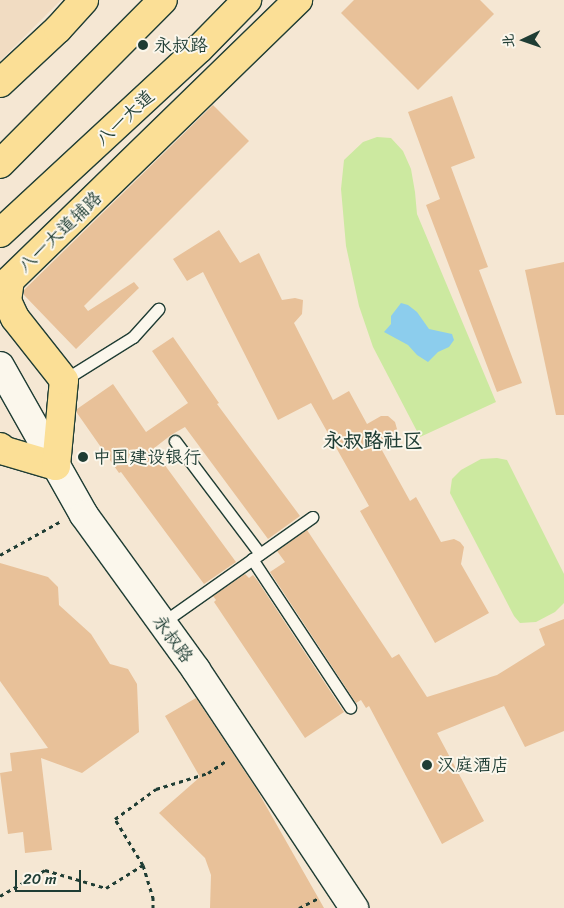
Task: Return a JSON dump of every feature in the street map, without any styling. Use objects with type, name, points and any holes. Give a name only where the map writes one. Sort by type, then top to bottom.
[{"type":"main road","points":[[0,83],[58,29],[84,0]]},
{"type":"main road","points":[[0,164],[163,0]]},
{"type":"main road","name":"八一大道","points":[[0,233],[199,49],[247,0]]},
{"type":"main road","name":"八一大道辅路","points":[[64,380],[15,318],[7,301],[10,280],[298,0]]},
{"type":"main road","points":[[0,448],[56,466],[64,380]]},
{"type":"street","name":"永叔路","points":[[0,366],[81,509],[248,748],[354,908]]},
{"type":"lane","points":[[64,380],[133,337],[158,309]]},
{"type":"lane","points":[[175,440],[256,556],[350,707]]},
{"type":"lane","points":[[162,623],[312,517]]},
{"type":"path","points":[[0,556],[81,509]]},
{"type":"path","points":[[153,908],[152,896],[143,865],[115,819],[156,789],[208,773],[248,748]]},
{"type":"path","points":[[0,896],[45,870],[106,888],[143,865]]},
{"type":"shaded area","points":[[0,0],[61,0],[0,61]]},
{"type":"green space","points":[[377,137],[391,138],[403,151],[411,169],[417,214],[496,402],[420,437],[373,347],[359,306],[346,246],[341,189],[344,160],[363,142]]},
{"type":"green space","points":[[497,458],[507,460],[564,574],[564,603],[555,612],[536,622],[520,623],[514,616],[450,493],[452,479],[461,470],[481,459]]},
{"type":"water","points":[[401,303],[408,305],[417,312],[429,329],[452,334],[454,340],[449,347],[438,352],[428,362],[417,355],[408,345],[384,332],[391,324],[391,316]]},
{"type":"building","points":[[354,0],[480,0],[494,14],[418,90],[341,13]]},
{"type":"building","points":[[452,96],[475,158],[451,167],[488,267],[479,270],[522,383],[497,392],[426,205],[440,199],[408,112]]},
{"type":"building","points":[[213,105],[249,141],[84,306],[88,311],[134,282],[139,288],[76,349],[24,295],[24,290]]},
{"type":"building","points":[[219,230],[240,263],[259,253],[282,300],[295,298],[303,300],[302,314],[294,323],[333,400],[349,391],[367,424],[381,416],[388,416],[395,422],[397,429],[394,434],[378,443],[410,501],[416,497],[441,542],[454,539],[464,547],[461,564],[489,613],[435,643],[360,511],[369,506],[311,403],[278,420],[203,272],[187,281],[173,259]]},
{"type":"building","points":[[564,262],[564,415],[556,415],[525,270]]},
{"type":"building","points":[[173,337],[219,403],[217,404],[300,516],[268,539],[185,427],[171,435],[153,449],[236,562],[204,584],[121,472],[119,473],[77,413],[77,409],[113,384],[146,432],[188,403],[152,351]]},
{"type":"building","points":[[307,530],[392,658],[399,654],[427,697],[497,675],[545,645],[539,629],[564,619],[564,731],[525,747],[504,706],[437,733],[484,821],[442,844],[369,706],[366,708],[361,700],[356,703],[270,572],[285,562],[277,551]]},
{"type":"building","points":[[0,563],[48,577],[58,587],[59,605],[91,634],[110,664],[128,669],[137,684],[139,732],[82,773],[41,758],[52,850],[25,853],[23,832],[8,834],[0,773],[12,771],[10,753],[48,748],[0,681]]},
{"type":"building","points":[[245,574],[249,578],[253,575],[257,580],[344,712],[305,738],[214,602],[216,600],[213,596]]},
{"type":"building","points":[[196,698],[257,790],[324,908],[210,908],[211,875],[205,858],[159,813],[200,777],[165,716]]},
{"type":"place","name":"永叔路","points":[[143,45]]},
{"type":"place","name":"中国建设银行","points":[[83,457]]},
{"type":"place","name":"汉庭酒店","points":[[427,765]]},
{"type":"district","name":"永叔路社区","points":[[373,440]]}]
